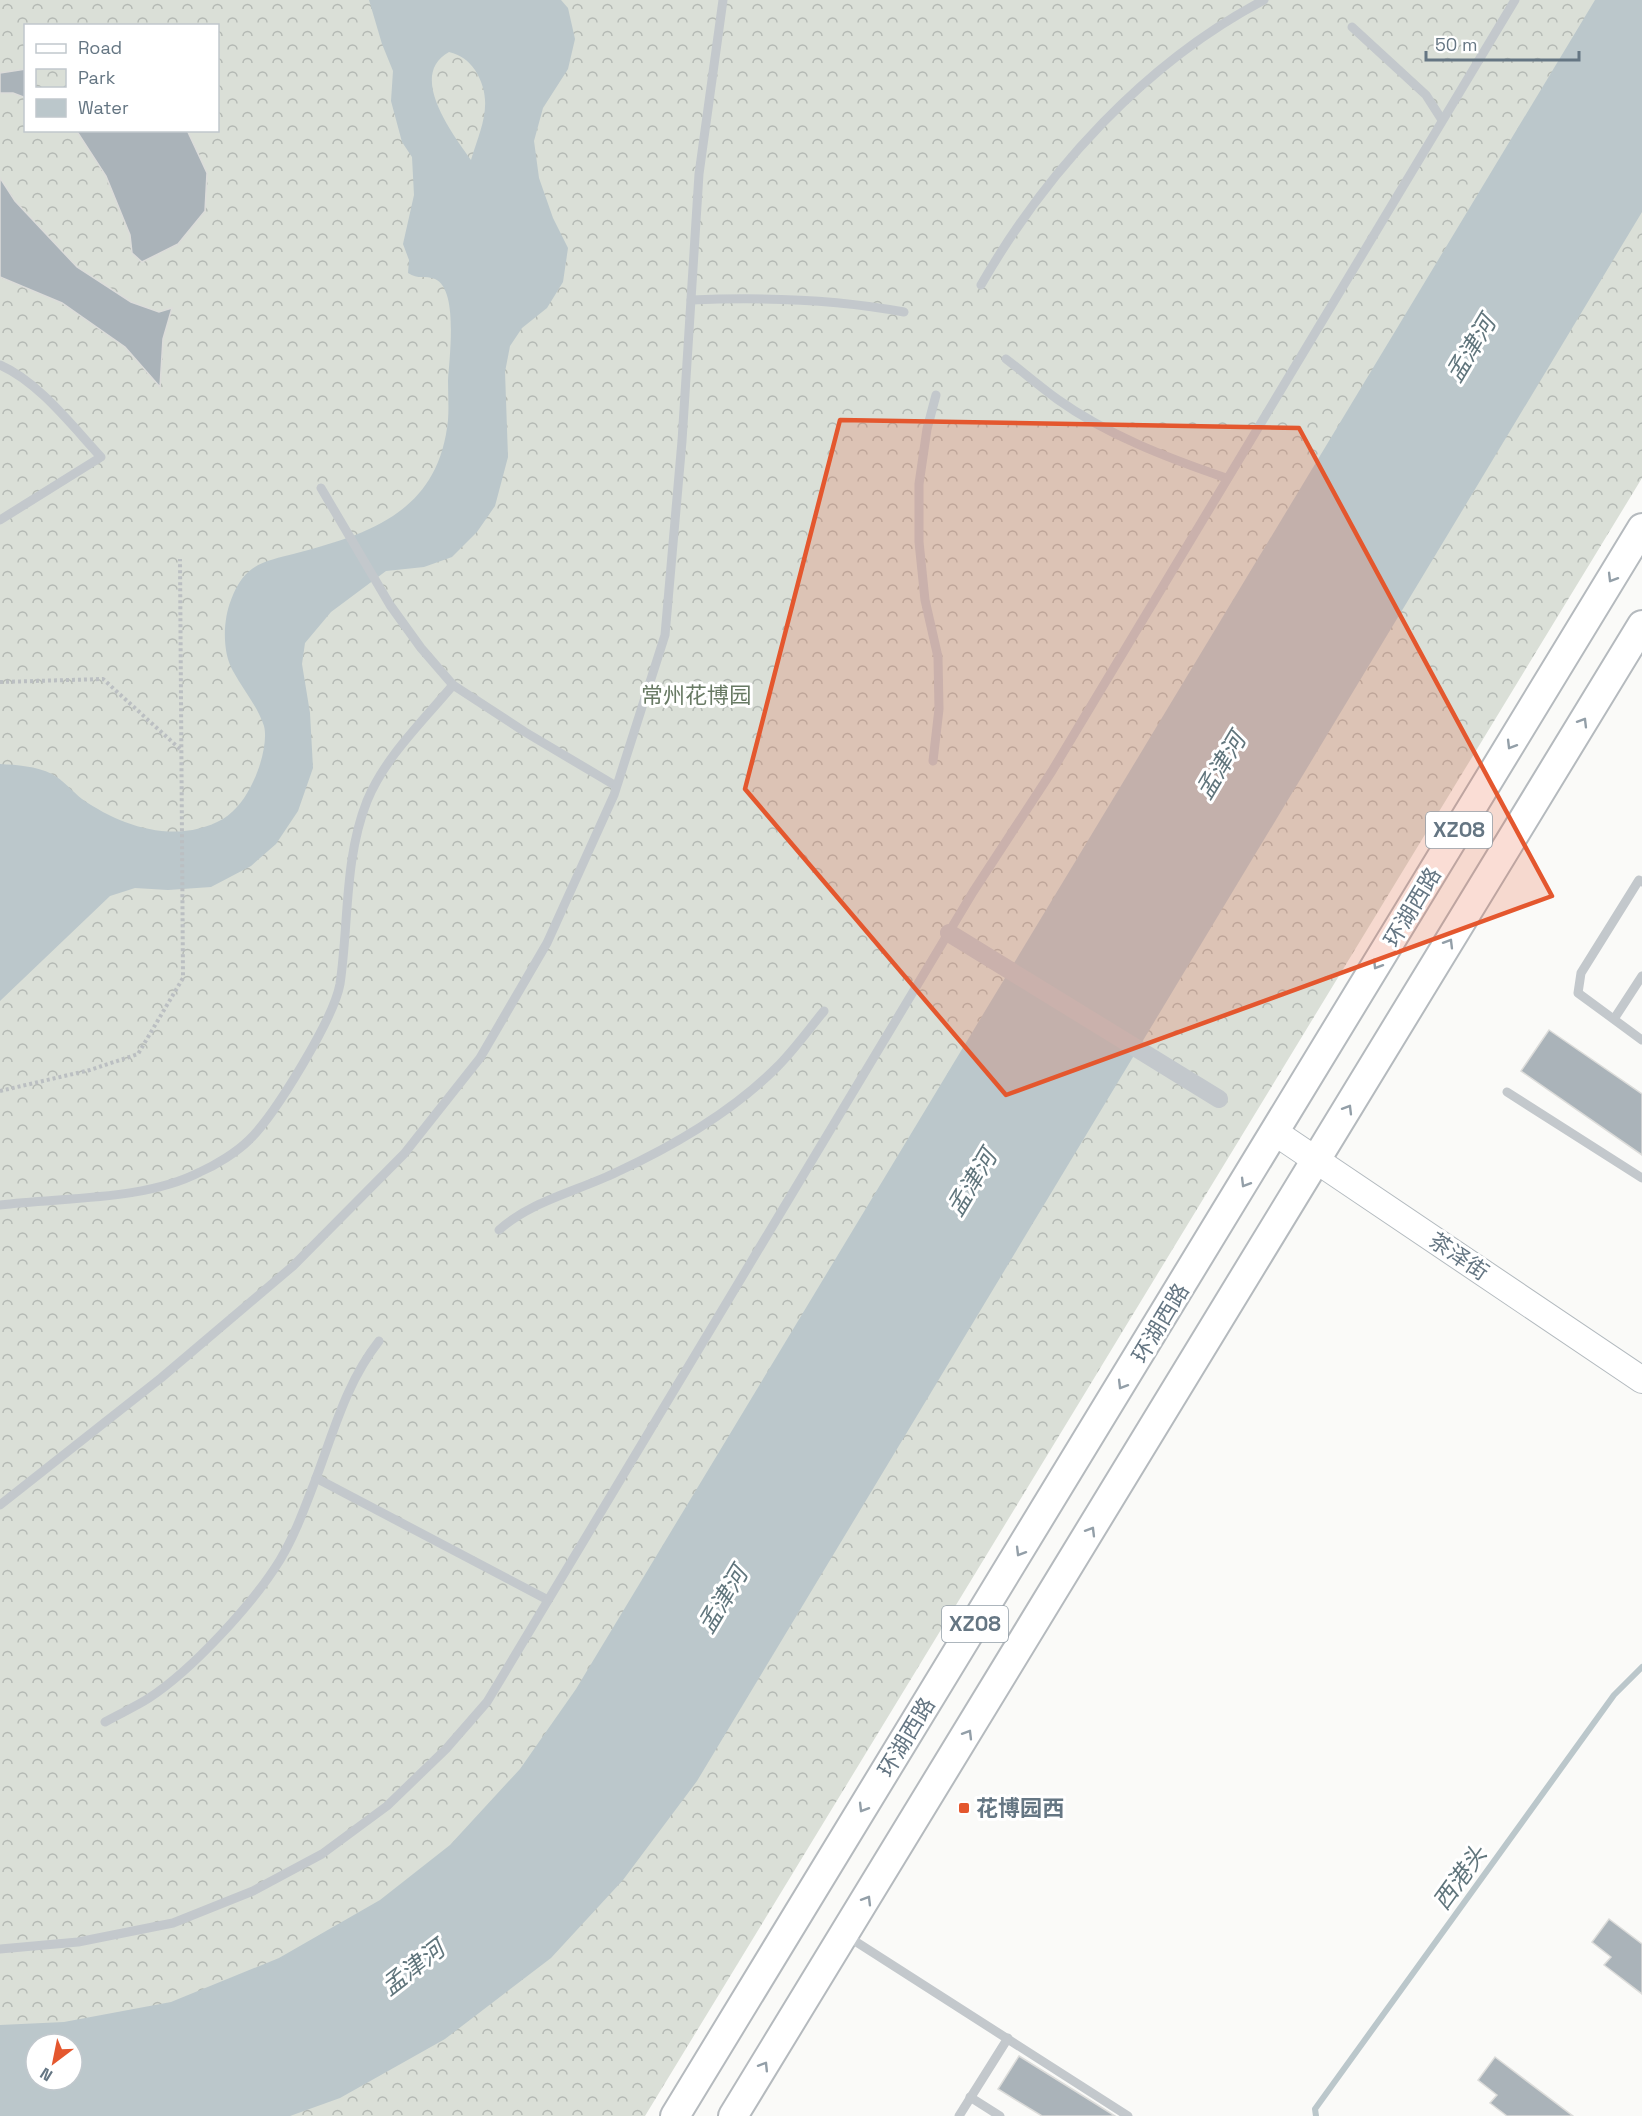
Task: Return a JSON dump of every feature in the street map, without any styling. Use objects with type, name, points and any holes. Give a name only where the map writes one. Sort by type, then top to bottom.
[{"type":"main road","name":"环湖西路","points":[[675,2116],[1276,1133],[1642,528]]},
{"type":"main road","name":"XZ08","points":[[733,2116],[846,1935],[1642,625]]},
{"type":"street","points":[[949,933],[1219,1099]]},
{"type":"street","name":"茶泽街","points":[[1276,1133],[1642,1380]]},
{"type":"lane","points":[[0,1505],[161,1378],[293,1266],[404,1154],[486,1049],[547,943],[616,786],[665,635],[692,300],[699,174],[723,0]]},
{"type":"lane","points":[[981,285],[1006,242],[1038,199],[1099,129],[1150,76],[1192,44],[1264,0]]},
{"type":"lane","points":[[0,1949],[78,1942],[173,1923],[253,1891],[322,1854],[387,1806],[446,1749],[487,1702],[949,933],[1052,771],[1515,0]]},
{"type":"lane","points":[[1352,27],[1426,95],[1442,120]]},
{"type":"lane","points":[[692,300],[730,298],[864,305],[904,312]]},
{"type":"lane","points":[[1006,359],[1058,400],[1125,438],[1167,458],[1226,478]]},
{"type":"lane","points":[[0,365],[11,370],[56,407],[100,458],[0,520]]},
{"type":"lane","points":[[933,761],[939,709],[938,657],[919,542],[919,484],[927,429],[936,395]]},
{"type":"lane","points":[[321,488],[390,604],[421,648],[453,685],[525,732],[616,786]]},
{"type":"lane","points":[[0,1205],[138,1192],[200,1173],[249,1140],[283,1096],[312,1048],[339,987],[348,917],[350,856],[367,800],[387,764],[453,685]]},
{"type":"lane","points":[[1642,882],[1639,880],[1581,973],[1578,993],[1642,1040]]},
{"type":"lane","points":[[1614,1019],[1642,976]]},
{"type":"lane","points":[[499,1230],[510,1220],[534,1207],[586,1187],[652,1156],[723,1111],[777,1067],[824,1011]]},
{"type":"lane","points":[[1507,1092],[1642,1178]]},
{"type":"lane","points":[[105,1722],[150,1698],[182,1671],[252,1598],[280,1559],[316,1478],[344,1398],[361,1364],[379,1341]]},
{"type":"lane","points":[[316,1478],[548,1600]]},
{"type":"lane","points":[[846,1935],[1128,2116]]},
{"type":"lane","points":[[959,2116],[1008,2038]]},
{"type":"lane","points":[[970,2097],[1000,2116]]},
{"type":"path","points":[[0,1091],[90,1070],[138,1054],[183,978],[180,559]]},
{"type":"path","points":[[0,682],[103,679],[180,749]]},
{"type":"highlighted area","points":[[840,420],[1299,428],[1552,896],[1006,1095],[745,789]]},
{"type":"green space","name":"常州花博园","points":[[0,0],[1642,0],[1642,478],[645,2116],[0,2116]]},
{"type":"water","points":[[369,0],[561,0],[568,8],[575,39],[568,69],[543,108],[534,141],[539,178],[553,218],[568,248],[563,282],[547,308],[522,328],[510,346],[505,372],[508,457],[495,506],[477,532],[452,557],[424,567],[386,571],[331,612],[305,643],[302,664],[310,713],[313,768],[298,811],[276,844],[251,866],[211,887],[168,890],[135,888],[110,896],[0,1001],[0,764],[26,766],[46,771],[64,782],[82,799],[114,818],[150,829],[187,831],[205,827],[233,812],[253,782],[261,762],[265,739],[261,718],[229,663],[225,645],[226,617],[236,588],[242,578],[256,566],[351,536],[376,526],[398,513],[416,496],[431,476],[442,451],[448,420],[450,310],[442,285],[435,279],[408,273],[409,260],[403,244],[414,195],[412,157],[402,142],[391,101],[393,71]],"holes":[[[449,52],[464,58],[472,66],[484,93],[484,115],[471,160],[445,120],[433,89],[432,75],[437,62]]]},
{"type":"water","name":"孟津河","points":[[1595,0],[1642,0],[1642,212],[697,1781],[623,1880],[551,1958],[445,2039],[340,2098],[290,2116],[0,2116],[0,2025],[64,2022],[171,2002],[279,1958],[380,1900],[450,1845],[520,1769],[576,1689]]},
{"type":"building","points":[[24,69],[24,97],[13,93],[0,93],[0,73]]},
{"type":"building","points":[[77,132],[188,132],[207,173],[205,211],[178,244],[142,262],[132,253],[130,235],[106,176]]},
{"type":"building","points":[[0,178],[15,201],[77,267],[131,302],[159,312],[172,308],[163,339],[160,387],[125,347],[62,303],[0,277]]},
{"type":"building","points":[[1549,1030],[1642,1094],[1642,1155],[1521,1071]]},
{"type":"building","points":[[1609,1919],[1642,1944],[1642,1994],[1604,1965],[1611,1957],[1592,1942]]},
{"type":"building","points":[[1019,2056],[1115,2116],[1042,2116],[998,2089]]},
{"type":"building","points":[[1495,2057],[1573,2116],[1507,2116],[1490,2103],[1497,2095],[1478,2080]]},
{"type":"waterway","name":"西港头","points":[[1316,2116],[1315,2109],[1614,1695],[1642,1667]]},
{"type":"place","name":"花博园西","points":[[964,1808]]}]
